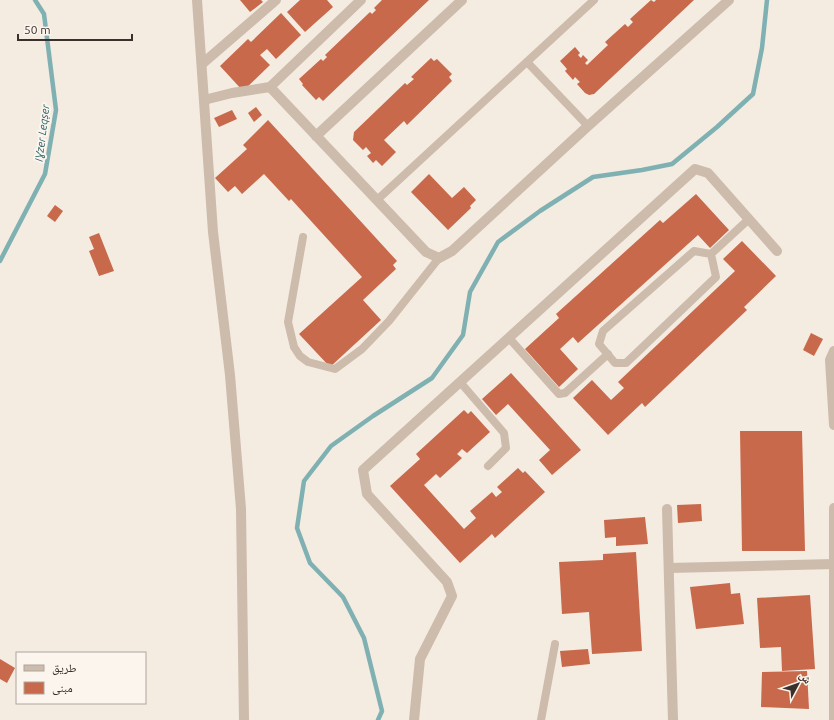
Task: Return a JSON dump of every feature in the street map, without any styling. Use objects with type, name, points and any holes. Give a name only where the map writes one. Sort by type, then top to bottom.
[{"type":"street","points":[[197,0],[213,232],[230,375],[241,509],[244,720]]},
{"type":"street","points":[[202,64],[276,0]]},
{"type":"street","points":[[204,100],[232,93],[270,87],[361,0]]},
{"type":"street","points":[[316,136],[462,0]]},
{"type":"street","points":[[270,87],[426,252],[438,258],[452,251],[588,126],[729,0]]},
{"type":"street","points":[[414,720],[420,659],[452,596],[447,582],[367,494],[363,470],[695,169],[708,173],[777,251]]},
{"type":"street","points":[[834,350],[830,360],[834,425]]},
{"type":"street","points":[[834,508],[834,720]]},
{"type":"street","points":[[667,509],[673,720]]},
{"type":"street","points":[[669,568],[834,564]]},
{"type":"lane","points":[[377,200],[594,0]]},
{"type":"lane","points":[[527,62],[588,126]]},
{"type":"lane","points":[[711,254],[749,219]]},
{"type":"lane","points":[[303,237],[288,322],[294,347],[300,356],[308,362],[335,369],[362,349],[389,321],[438,258]]},
{"type":"lane","points":[[694,251],[711,254],[716,277],[626,363],[615,363],[599,344],[603,331],[694,251]]},
{"type":"lane","points":[[509,338],[559,394],[565,393],[608,354]]},
{"type":"lane","points":[[460,382],[504,433],[506,448],[488,466]]},
{"type":"lane","points":[[541,720],[555,644]]},
{"type":"building","points":[[240,0],[261,0],[263,2],[250,12]]},
{"type":"building","points":[[300,0],[327,0],[333,7],[305,32],[287,12]]},
{"type":"building","points":[[382,0],[429,0],[323,101],[319,97],[316,100],[302,85],[303,84],[299,79],[321,59],[323,61],[327,57],[325,55],[370,12],[372,14],[376,10],[374,8]]},
{"type":"building","points":[[651,0],[654,2],[656,0],[694,0],[594,94],[589,95],[585,93],[577,84],[580,82],[575,77],[573,80],[565,71],[567,69],[560,61],[575,47],[580,53],[578,55],[581,58],[583,55],[588,60],[585,63],[587,65],[608,45],[605,42],[625,24],[628,27],[633,22],[630,19]]},
{"type":"building","points":[[281,13],[301,35],[276,59],[267,49],[260,55],[270,65],[243,91],[220,66],[248,39],[251,42]]},
{"type":"building","points":[[431,58],[434,61],[437,59],[452,74],[449,77],[452,81],[407,125],[404,121],[384,140],[396,152],[382,166],[376,160],[373,163],[367,156],[371,153],[366,147],[363,150],[353,140],[354,132],[405,83],[407,85],[414,79],[411,77]]},
{"type":"building","points":[[256,107],[262,115],[254,122],[248,113]]},
{"type":"building","points":[[232,110],[237,119],[219,127],[214,118]]},
{"type":"building","points":[[268,120],[397,261],[393,265],[396,269],[363,300],[381,320],[330,367],[299,334],[362,277],[291,199],[289,201],[264,174],[242,194],[235,186],[228,192],[215,178],[247,149],[243,145]]},
{"type":"building","points":[[429,174],[452,198],[464,187],[476,200],[470,206],[471,208],[448,230],[411,192]]},
{"type":"building","points":[[696,194],[729,230],[710,248],[698,235],[578,343],[573,337],[560,349],[578,369],[559,387],[525,349],[559,318],[556,314],[660,220],[663,223]]},
{"type":"building","points":[[55,205],[63,211],[55,222],[47,216]]},
{"type":"building","points":[[99,233],[114,271],[99,276],[89,251],[94,249],[89,237]]},
{"type":"building","points":[[742,241],[776,276],[744,307],[747,310],[645,407],[642,403],[608,435],[573,398],[592,380],[611,400],[624,388],[618,382],[735,271],[723,259]]},
{"type":"building","points":[[811,333],[823,339],[814,356],[803,350]]},
{"type":"building","points":[[511,373],[581,450],[552,475],[539,460],[550,450],[508,404],[496,415],[482,399]]},
{"type":"building","points":[[464,410],[468,414],[471,411],[490,432],[467,453],[462,449],[457,454],[462,458],[440,478],[436,474],[424,485],[464,529],[476,518],[470,511],[492,492],[496,497],[502,492],[497,487],[518,468],[523,473],[525,471],[545,492],[495,538],[492,534],[460,563],[390,486],[420,459],[416,454]]},
{"type":"building","points":[[740,431],[802,431],[805,551],[742,551]]},
{"type":"building","points":[[701,504],[702,521],[678,523],[677,505]]},
{"type":"building","points":[[645,517],[648,544],[616,546],[616,537],[605,538],[604,520]]},
{"type":"building","points":[[636,552],[642,651],[592,654],[589,612],[562,614],[559,562],[603,560],[603,554]]},
{"type":"building","points":[[730,583],[731,594],[740,593],[744,624],[696,629],[690,587]]},
{"type":"building","points":[[810,595],[815,669],[782,671],[781,647],[760,648],[757,598]]},
{"type":"building","points":[[588,649],[590,664],[562,667],[560,651]]},
{"type":"building","points":[[0,659],[15,668],[7,683],[0,679]]},
{"type":"building","points":[[807,671],[809,709],[761,707],[762,672]]},
{"type":"waterway","name":"Iɣzer Leqṣer","points":[[0,261],[45,174],[56,110],[44,14],[35,0]]},
{"type":"waterway","points":[[378,720],[382,711],[364,638],[343,597],[310,563],[297,528],[304,481],[331,446],[373,416],[432,378],[463,335],[470,292],[498,242],[540,211],[593,177],[672,164],[717,127],[753,94],[762,48],[767,0]]}]
